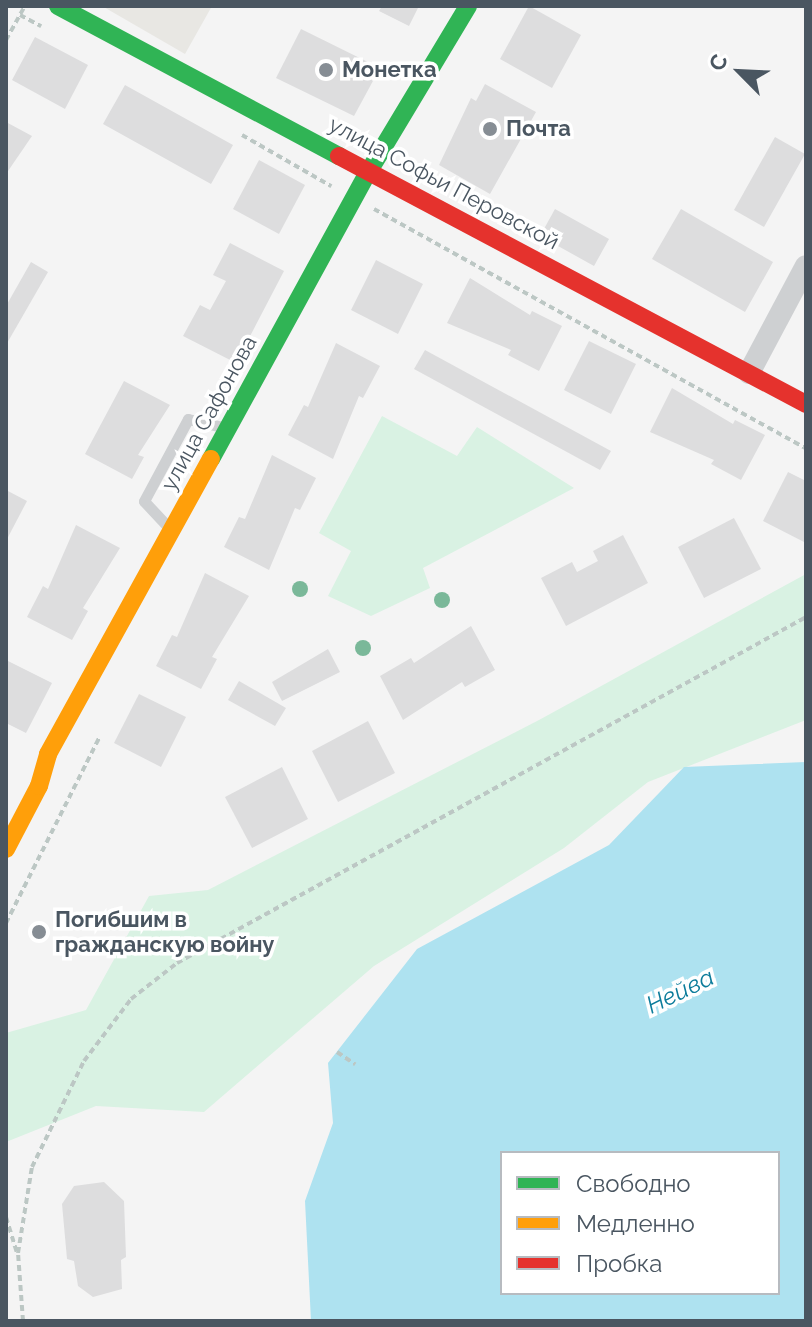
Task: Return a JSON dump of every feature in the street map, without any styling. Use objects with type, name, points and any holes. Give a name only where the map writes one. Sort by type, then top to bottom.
[{"type":"main road","name":"улица Софьи Перовской","points":[[58,6],[806,404]]},
{"type":"main road","name":"улица Сафонова","points":[[6,849],[39,786],[48,754],[369,171],[468,6]]},
{"type":"street","points":[[749,373],[806,266]]},
{"type":"lane","points":[[172,531],[144,501],[188,419],[228,428]]},
{"type":"path","points":[[6,40],[25,6]]},
{"type":"path","points":[[354,199],[806,448]]},
{"type":"path","points":[[23,1321],[18,1253],[32,1167],[74,1078],[105,1028],[146,986],[177,963],[806,617]]},
{"type":"path","points":[[6,923],[99,738]]},
{"type":"path","points":[[337,1052],[355,1064]]},
{"type":"path","points":[[6,1217],[18,1253]]},
{"type":"shaded area","points":[[102,6],[212,6],[185,54]]},
{"type":"green space","points":[[382,416],[457,456],[477,427],[574,488],[423,568],[430,588],[371,616],[328,596],[351,551],[319,533]]},
{"type":"green space","points":[[806,574],[806,720],[648,782],[564,848],[374,966],[204,1112],[96,1106],[6,1142],[6,1033],[86,1010],[149,896],[208,890],[539,720]]},
{"type":"water","name":"Нейва","points":[[806,762],[806,1321],[311,1321],[305,1201],[333,1123],[328,1063],[417,949],[609,845],[684,767]]},
{"type":"building","points":[[382,6],[419,6],[409,26],[379,11]]},
{"type":"building","points":[[529,6],[581,35],[552,88],[500,59]]},
{"type":"building","points":[[301,29],[380,68],[354,116],[276,78]]},
{"type":"building","points":[[35,37],[88,65],[65,109],[12,80]]},
{"type":"building","name":"Почта","points":[[485,84],[536,112],[490,194],[439,165],[471,98],[476,101]]},
{"type":"building","points":[[125,85],[233,145],[211,184],[103,124]]},
{"type":"building","points":[[6,122],[32,136],[6,174]]},
{"type":"building","points":[[775,137],[805,154],[764,227],[734,210]]},
{"type":"building","points":[[259,160],[305,185],[279,234],[233,209]]},
{"type":"building","points":[[555,209],[609,239],[594,266],[540,236]]},
{"type":"building","points":[[681,209],[773,262],[745,312],[652,259]]},
{"type":"building","points":[[230,243],[284,271],[236,363],[183,336],[200,305],[210,310],[226,281],[213,275]]},
{"type":"building","points":[[376,260],[423,284],[398,334],[351,310]]},
{"type":"building","points":[[31,262],[48,272],[6,345],[6,306]]},
{"type":"building","points":[[470,278],[530,315],[532,311],[562,326],[539,371],[508,355],[511,350],[447,323]]},
{"type":"building","points":[[589,341],[636,364],[611,414],[564,390]]},
{"type":"building","points":[[336,343],[380,366],[363,398],[359,396],[333,459],[288,435],[304,405],[308,407]]},
{"type":"building","points":[[425,350],[611,451],[600,470],[414,369]]},
{"type":"building","points":[[124,381],[170,405],[138,455],[144,457],[132,479],[85,454]]},
{"type":"building","points":[[672,388],[733,424],[735,420],[765,435],[741,480],[711,464],[714,460],[650,432]]},
{"type":"building","points":[[272,455],[316,478],[300,510],[295,508],[269,570],[224,547],[239,517],[245,519]]},
{"type":"building","points":[[788,472],[806,481],[806,543],[763,521]]},
{"type":"building","points":[[6,490],[27,501],[6,541]]},
{"type":"building","points":[[734,518],[761,569],[704,598],[678,547]]},
{"type":"building","points":[[76,525],[120,548],[83,608],[88,611],[72,640],[27,617],[43,586],[48,589]]},
{"type":"building","points":[[623,535],[648,583],[566,626],[541,578],[572,562],[577,572],[598,561],[593,551]]},
{"type":"building","points":[[205,573],[249,596],[212,657],[217,659],[201,689],[156,666],[172,635],[177,637]]},
{"type":"building","points":[[471,626],[495,670],[465,687],[462,682],[403,720],[380,676],[411,658],[414,663]]},
{"type":"building","points":[[328,649],[340,672],[282,701],[272,682]]},
{"type":"building","points":[[6,660],[52,683],[26,733],[6,723]]},
{"type":"building","points":[[239,681],[286,708],[275,726],[228,700]]},
{"type":"building","points":[[139,694],[186,717],[161,767],[114,743]]},
{"type":"building","points":[[368,721],[395,773],[338,802],[312,751]]},
{"type":"building","points":[[282,767],[308,819],[252,848],[225,797]]},
{"type":"building","points":[[104,1182],[124,1201],[126,1257],[121,1260],[122,1289],[93,1297],[78,1286],[74,1261],[67,1259],[62,1204],[74,1186]]},
{"type":"traffic: fast","points":[[58,6],[339,156]]},
{"type":"traffic: fast","points":[[211,459],[369,171],[468,6]]},
{"type":"traffic: slow","points":[[6,849],[39,786],[48,754],[211,459]]},
{"type":"traffic: jam","points":[[339,156],[806,404]]},
{"type":"place","name":"Монетка","points":[[326,70]]},
{"type":"place","name":"Почта","points":[[490,129]]},
{"type":"place","name":"Погибшим в гражданскую войну","points":[[39,932]]}]
